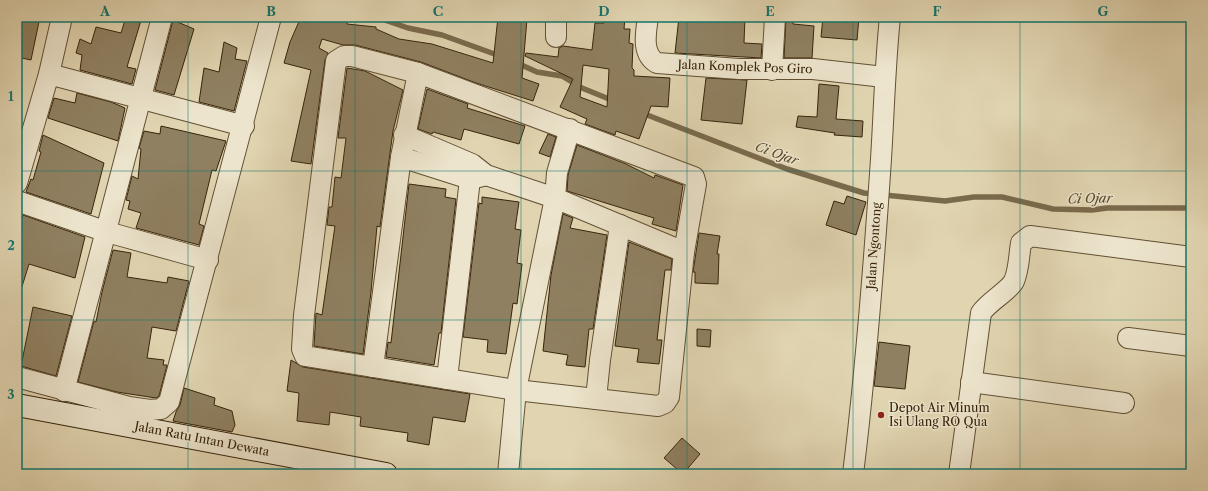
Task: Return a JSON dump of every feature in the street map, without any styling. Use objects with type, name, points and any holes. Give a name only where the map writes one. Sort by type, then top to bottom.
[{"type":"street","points":[[17,183],[50,74],[62,17]]},
{"type":"street","points":[[64,391],[162,17]]},
{"type":"street","points":[[17,377],[64,391],[150,410],[161,409],[169,402],[244,126],[271,17]]},
{"type":"street","points":[[556,17],[556,37]]},
{"type":"street","name":"Jalan Komplek Pos Giro","points":[[648,17],[645,36],[646,50],[649,56],[657,63],[772,70],[813,69],[884,77]]},
{"type":"street","points":[[772,70],[775,17]]},
{"type":"street","name":"Jalan Ngontong","points":[[853,474],[862,407],[881,160],[884,77],[890,17]]},
{"type":"street","points":[[352,56],[418,73],[694,177],[696,184],[684,252],[669,396],[665,403],[658,406],[516,390],[306,356],[302,349],[304,315],[335,65],[339,58],[352,56]]},
{"type":"street","points":[[373,367],[404,135],[418,73]]},
{"type":"street","points":[[50,74],[244,126]]},
{"type":"street","points":[[508,474],[516,390],[554,198],[557,173],[570,129]]},
{"type":"street","points":[[404,135],[472,164],[478,177],[447,379]]},
{"type":"street","points":[[401,157],[554,198],[620,224],[684,252]]},
{"type":"street","points":[[17,201],[106,232],[208,260]]},
{"type":"street","points":[[596,399],[600,360],[620,224]]},
{"type":"street","points":[[959,474],[980,313],[985,306],[1009,288],[1014,281],[1021,244],[1030,236],[1191,257]]},
{"type":"street","points":[[1128,338],[1191,346]]},
{"type":"street","points":[[971,382],[1124,403]]},
{"type":"street","name":"Jalan Ratu Intan Dewata","points":[[17,405],[386,474]]},
{"type":"building","points":[[17,17],[40,17],[31,60],[17,57]]},
{"type":"building","points":[[126,17],[142,17],[127,67],[136,69],[132,84],[80,70],[82,55],[76,53],[80,39],[91,44],[96,27],[121,33]]},
{"type":"building","points":[[301,17],[346,17],[347,24],[376,27],[376,29],[399,39],[432,44],[493,63],[498,17],[522,17],[527,19],[522,78],[539,84],[533,101],[476,83],[421,62],[355,45],[343,45],[322,39],[319,48],[328,53],[325,60],[311,164],[291,161],[311,70],[284,63],[290,42]]},
{"type":"building","points":[[604,17],[625,17],[624,29],[630,29],[629,43],[633,44],[632,68],[634,70],[634,76],[670,78],[668,107],[651,106],[639,139],[616,131],[615,135],[585,124],[587,119],[560,107],[573,79],[525,56],[526,53],[558,57],[559,48],[563,46],[592,50],[595,23],[604,23]],"holes":[[[583,65],[609,69],[607,107],[580,97]]]},
{"type":"building","points":[[679,17],[745,17],[744,43],[762,44],[761,58],[675,53]]},
{"type":"building","points":[[786,17],[792,17],[793,24],[814,26],[812,58],[784,58]]},
{"type":"building","points":[[823,17],[859,17],[857,40],[821,37]]},
{"type":"building","points":[[173,20],[194,29],[174,95],[155,90]]},
{"type":"building","points":[[224,42],[237,48],[235,59],[247,61],[234,111],[199,102],[204,68],[219,72]]},
{"type":"building","points":[[347,68],[365,71],[403,90],[393,131],[380,227],[377,226],[371,292],[363,354],[314,346],[316,313],[322,315],[335,226],[327,225],[329,207],[332,207],[335,177],[341,178],[346,138],[338,138]]},
{"type":"building","points":[[706,78],[747,80],[742,124],[701,120]]},
{"type":"building","points":[[819,84],[839,86],[836,119],[863,121],[862,137],[834,135],[835,133],[796,127],[798,116],[817,117]]},
{"type":"building","points":[[427,89],[468,104],[467,108],[525,126],[519,144],[464,129],[461,140],[433,132],[432,134],[418,129]]},
{"type":"building","points":[[77,93],[111,102],[125,108],[118,141],[48,118],[54,98],[75,103]]},
{"type":"building","points":[[161,126],[226,141],[216,171],[212,170],[199,224],[204,226],[199,245],[136,228],[141,213],[128,209],[130,201],[126,200],[132,176],[138,179],[141,149],[139,148],[144,131],[160,134]]},
{"type":"building","points":[[548,134],[556,137],[550,157],[539,153]]},
{"type":"building","points":[[43,135],[104,163],[91,214],[26,192],[31,179],[33,180],[41,152],[39,151]]},
{"type":"building","points":[[577,145],[626,164],[654,178],[655,175],[683,185],[676,231],[652,224],[654,218],[567,191],[568,175]]},
{"type":"building","points":[[409,184],[446,189],[445,197],[456,199],[441,333],[439,333],[434,365],[386,357],[388,342],[391,343]]},
{"type":"building","points":[[847,196],[866,202],[856,235],[826,225],[834,201],[844,204]]},
{"type":"building","points":[[482,197],[519,202],[515,229],[521,230],[517,263],[522,264],[517,304],[513,303],[506,354],[487,352],[488,340],[463,337],[479,203],[482,204]]},
{"type":"building","points":[[563,214],[573,218],[570,228],[607,235],[593,329],[589,329],[585,367],[566,365],[568,355],[543,351],[551,275]]},
{"type":"building","points":[[23,215],[85,237],[75,278],[29,264],[20,293],[17,293],[17,232]]},
{"type":"building","points":[[699,233],[720,236],[717,254],[719,254],[718,284],[695,283],[695,272],[693,272]]},
{"type":"building","points":[[629,242],[672,259],[671,270],[665,270],[657,340],[662,340],[659,364],[637,362],[639,349],[615,346]]},
{"type":"building","points":[[113,250],[131,253],[127,277],[167,283],[168,277],[189,281],[176,331],[152,327],[147,358],[164,360],[163,365],[167,365],[159,396],[156,398],[117,392],[78,382],[94,321],[96,322]]},
{"type":"building","points":[[33,307],[72,316],[56,376],[21,366]]},
{"type":"building","points":[[697,329],[711,330],[710,347],[697,346]]},
{"type":"building","points":[[879,342],[910,346],[905,389],[874,386]]},
{"type":"building","points":[[291,360],[303,367],[470,394],[465,422],[433,417],[429,445],[407,441],[408,433],[360,426],[361,417],[330,412],[329,425],[297,421],[299,393],[287,391]]},
{"type":"building","points":[[184,388],[215,398],[214,405],[232,411],[235,425],[232,432],[173,421],[180,405]]},
{"type":"building","points":[[682,438],[700,454],[683,474],[664,458]]},
{"type":"waterway","name":"Ci Ojar","points":[[376,17],[408,28],[442,35],[500,56]]},
{"type":"waterway","name":"Ci Ojar","points":[[517,63],[537,72],[562,76],[582,88],[614,101]]},
{"type":"waterway","name":"Ci Ojar","points":[[642,113],[787,169],[864,193],[945,201],[974,197],[1002,197],[1053,209],[1092,210],[1107,208],[1191,208]]},
{"type":"place","name":"Depot Air Minum Isi Ulang RO Qua","points":[[881,415]]}]
